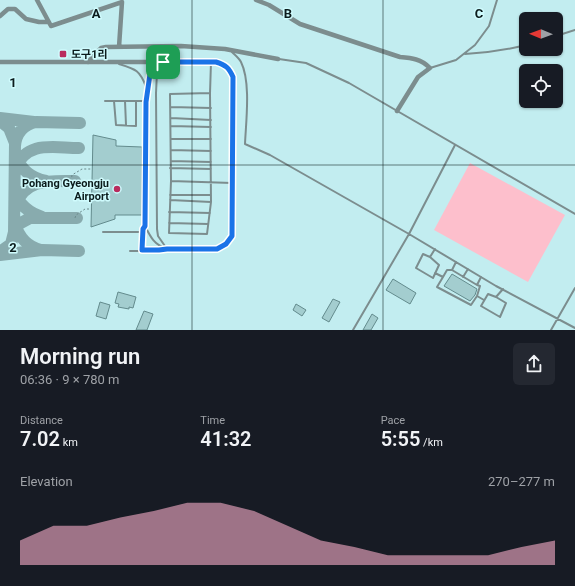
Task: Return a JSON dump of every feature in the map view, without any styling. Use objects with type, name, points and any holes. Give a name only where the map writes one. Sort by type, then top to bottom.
[{"type":"street","points":[[37,0],[50,24]]},
{"type":"street","points":[[256,0],[269,5],[300,24],[400,57],[417,59],[430,68],[418,77],[397,111]]},
{"type":"street","points":[[0,16],[8,9],[15,9],[26,19],[50,24],[123,1],[119,47]]},
{"type":"street","points":[[88,62],[100,48],[181,46],[230,50],[278,59]]},
{"type":"street","points":[[0,62],[163,62]]},
{"type":"lane","points":[[430,68],[456,60],[475,45],[489,26],[496,0]]},
{"type":"lane","points":[[563,34],[575,30]]},
{"type":"lane","points":[[464,54],[490,52],[519,46]]},
{"type":"lane","points":[[230,50],[240,60],[244,68],[247,84],[245,144],[270,155],[502,289],[575,328]]},
{"type":"lane","points":[[278,59],[306,63],[349,83],[575,214]]},
{"type":"lane","points":[[114,62],[135,69],[142,77],[146,87],[145,226],[143,232],[142,250]]},
{"type":"lane","points":[[146,102],[150,74],[153,66],[157,62]]},
{"type":"lane","points":[[130,251],[217,249],[226,244],[232,236],[233,77],[230,70],[225,65],[216,62],[163,62],[157,72],[156,229],[158,236],[167,249]]},
{"type":"lane","points":[[210,93],[170,94],[171,181],[168,233],[207,234],[211,202],[211,62]]},
{"type":"lane","points":[[105,101],[146,102]]},
{"type":"lane","points":[[114,101],[116,126],[136,126],[136,102]]},
{"type":"lane","points":[[125,101],[126,125]]},
{"type":"lane","points":[[170,106],[211,108]]},
{"type":"lane","points":[[170,118],[211,120]]},
{"type":"lane","points":[[171,126],[210,127]]},
{"type":"lane","points":[[171,139],[211,139]]},
{"type":"lane","points":[[353,330],[409,234],[455,145]]},
{"type":"lane","points":[[171,150],[211,151]]},
{"type":"lane","points":[[171,162],[211,162]]},
{"type":"lane","points":[[170,168],[211,169]]},
{"type":"lane","points":[[171,181],[232,183]]},
{"type":"lane","points":[[170,195],[211,195]]},
{"type":"lane","points":[[170,200],[211,202]]},
{"type":"lane","points":[[170,212],[210,213]]},
{"type":"lane","points":[[169,223],[208,224]]},
{"type":"lane","points":[[145,226],[151,239],[167,249]]},
{"type":"lane","points":[[103,232],[143,232]]},
{"type":"lane","points":[[430,257],[435,249]]},
{"type":"lane","points":[[423,254],[430,257],[439,265],[433,278],[416,268],[423,254]]},
{"type":"lane","points":[[452,270],[480,286],[477,296],[471,305],[437,287],[448,270],[452,270],[456,262]]},
{"type":"lane","points":[[463,277],[468,269]]},
{"type":"lane","points":[[435,273],[443,277]]},
{"type":"lane","points":[[477,285],[481,277]]},
{"type":"lane","points":[[551,330],[575,288]]},
{"type":"lane","points":[[496,297],[502,289]]},
{"type":"lane","points":[[488,294],[496,297],[506,303],[500,317],[481,306],[488,294]]},
{"type":"lane","points":[[477,296],[484,300]]},
{"type":"path","points":[[71,180],[72,175],[82,169],[92,169]]},
{"type":"path","points":[[75,218],[76,215],[85,209],[92,208]]},
{"type":"shaded area","points":[[470,163],[565,215],[528,282],[434,230]]},
{"type":"building","name":"Pohang Gyeongju Airport","points":[[93,135],[116,140],[116,146],[142,147],[142,215],[115,215],[115,219],[91,227]]},
{"type":"building","points":[[452,274],[477,289],[475,295],[470,301],[444,286]]},
{"type":"building","points":[[393,279],[416,293],[410,304],[386,290]]},
{"type":"building","points":[[118,292],[136,297],[133,308],[129,307],[129,309],[118,307],[119,304],[115,303]]},
{"type":"building","points":[[333,299],[340,302],[329,322],[322,318]]},
{"type":"building","points":[[100,302],[110,305],[106,319],[96,316]]},
{"type":"building","points":[[296,304],[306,310],[302,316],[293,310]]},
{"type":"building","points":[[144,311],[153,314],[147,330],[136,330]]},
{"type":"building","points":[[372,314],[378,318],[371,330],[363,330]]},
{"type":"taxiway","points":[[0,118],[34,122]]},
{"type":"taxiway","points":[[0,121],[9,128],[15,143],[14,232],[11,244],[0,252]]},
{"type":"taxiway","points":[[15,146],[17,137],[21,130],[31,123],[80,123]]},
{"type":"taxiway","points":[[15,168],[20,159],[34,149],[51,147],[79,148]]},
{"type":"taxiway","points":[[16,156],[27,173],[46,181]]},
{"type":"taxiway","points":[[15,206],[19,197],[25,190],[39,183],[75,181]]},
{"type":"taxiway","points":[[15,193],[17,198],[26,208],[42,217]]},
{"type":"taxiway","points":[[14,232],[19,224],[30,218],[77,218]]},
{"type":"taxiway","points":[[15,224],[25,241],[36,249],[41,250]]},
{"type":"taxiway","points":[[0,255],[42,250],[79,251]]},
{"type":"place","name":"도구1리","points":[[63,54]]},
{"type":"place","name":"Pohang Gyeongju Airport","points":[[117,189]]},
{"type":"route","points":[[157,62],[163,62],[216,62],[225,65],[230,70],[233,77],[232,236],[226,244],[217,249],[142,250],[143,229],[145,226],[146,102],[152,68],[157,62]]}]
